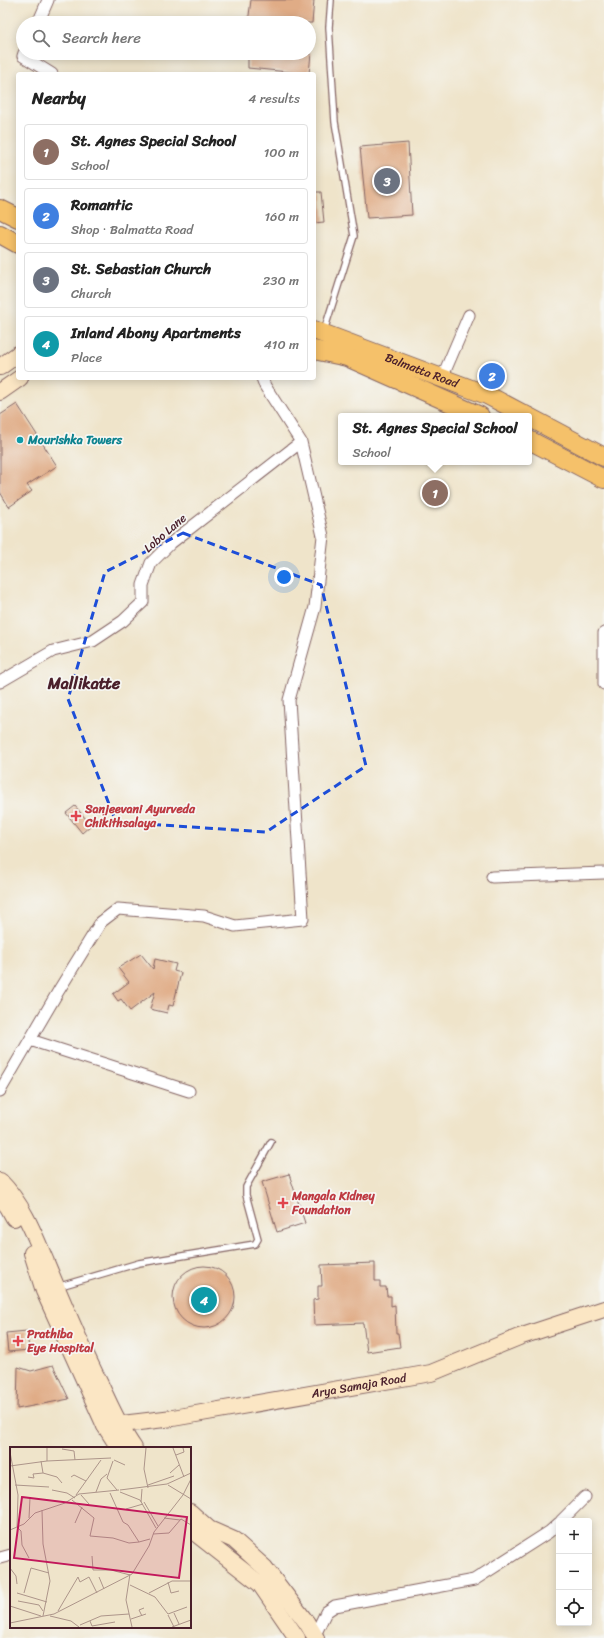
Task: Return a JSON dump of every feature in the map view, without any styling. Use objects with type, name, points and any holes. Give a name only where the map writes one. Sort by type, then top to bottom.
[{"type":"main road","points":[[0,209],[16,217]]},
{"type":"main road","points":[[0,234],[16,243]]},
{"type":"main road","name":"Balmatta Road","points":[[319,331],[487,395],[522,413]]},
{"type":"main road","points":[[316,350],[347,357],[473,413]]},
{"type":"main road","points":[[0,367],[16,355]]},
{"type":"main road","points":[[0,392],[17,380]]},
{"type":"main road","name":"Balmatta Road","points":[[532,418],[604,457]]},
{"type":"main road","points":[[532,442],[604,479]]},
{"type":"main road","points":[[0,1181],[21,1207],[39,1244],[112,1424],[119,1447]]},
{"type":"main road","points":[[0,1198],[8,1207],[31,1251],[44,1291],[112,1424],[133,1447]]},
{"type":"main road","name":"Arya Samaja Road","points":[[112,1424],[173,1418],[431,1373],[520,1337],[604,1309]]},
{"type":"main road","points":[[191,1513],[209,1528],[234,1540],[266,1568],[314,1637]]},
{"type":"main road","points":[[193,1535],[260,1584],[297,1638]]},
{"type":"street","points":[[41,16],[48,0]]},
{"type":"street","points":[[27,60],[37,69]]},
{"type":"street","points":[[442,378],[469,316]]},
{"type":"street","points":[[0,1091],[101,922],[118,910],[204,916],[235,926],[303,919],[290,700],[315,607],[323,536],[301,442],[265,386],[263,380]]},
{"type":"street","name":"Lobo Lane","points":[[0,682],[53,651],[93,641],[123,621],[143,602],[143,585],[151,563],[171,543],[301,442]]},
{"type":"street","points":[[604,633],[604,684]]},
{"type":"street","points":[[492,877],[604,874]]},
{"type":"street","points":[[30,1040],[189,1090]]},
{"type":"street","points":[[564,1518],[585,1497]]},
{"type":"street","points":[[314,1637],[326,1612],[335,1606],[474,1580],[549,1532],[556,1526]]},
{"type":"street","points":[[0,1558],[10,1555]]},
{"type":"lane","points":[[319,331],[354,236],[336,122],[329,27],[331,0]]},
{"type":"lane","points":[[57,1287],[139,1263],[255,1244],[258,1239],[246,1191],[248,1183],[271,1142]]},
{"type":"highlighted area","points":[[183,533],[321,585],[366,766],[266,832],[116,822],[68,699],[105,572]]},
{"type":"building","points":[[251,0],[314,0],[313,16],[249,16]]},
{"type":"building","points":[[248,60],[310,60],[309,72],[289,72],[248,68]]},
{"type":"building","points":[[408,143],[412,215],[367,218],[360,147]]},
{"type":"building","points":[[316,192],[321,192],[324,222],[316,223]]},
{"type":"building","name":"Mourishka Towers","points":[[17,404],[57,466],[27,485],[32,491],[9,507],[0,492],[0,415]]},
{"type":"building","points":[[75,806],[91,825],[82,833],[66,813]]},
{"type":"building","points":[[141,954],[153,969],[155,959],[176,964],[174,971],[181,973],[173,1006],[169,1005],[167,1013],[150,1009],[155,992],[130,1011],[121,999],[118,1001],[113,994],[129,982],[118,968]]},
{"type":"building","name":"Mangala Kidney Foundation","points":[[289,1174],[305,1223],[277,1232],[262,1182]]},
{"type":"building","points":[[375,1263],[375,1281],[380,1281],[380,1287],[386,1287],[387,1296],[391,1296],[391,1306],[395,1305],[396,1333],[398,1333],[400,1347],[367,1352],[363,1323],[314,1325],[313,1300],[318,1299],[318,1286],[322,1286],[321,1265]]},
{"type":"building","points":[[204,1266],[216,1269],[226,1275],[232,1285],[235,1297],[232,1309],[226,1319],[216,1325],[204,1328],[192,1325],[182,1319],[176,1309],[173,1297],[176,1285],[182,1275],[192,1269]]},
{"type":"building","points":[[27,1331],[29,1350],[8,1352],[6,1333]]},
{"type":"building","points":[[53,1365],[69,1399],[17,1409],[18,1367],[31,1371]]},
{"type":"place","name":"St. Sebastian Church","points":[[387,181]]},
{"type":"place","name":"Romantic","points":[[492,376]]},
{"type":"place","name":"Mourishka Towers","points":[[20,440]]},
{"type":"place","name":"St. Agnes Special School","points":[[435,493]]},
{"type":"place","name":"Sanjeevani Ayurveda Chikithsalaya","points":[[76,816]]},
{"type":"place","name":"Mangala Kidney Foundation","points":[[283,1203]]},
{"type":"place","name":"Inland Abony Apartments","points":[[204,1300]]},
{"type":"place","name":"Prathiba Eye Hospital","points":[[18,1341]]},
{"type":"district","name":"Mallikatte","points":[[84,683]]}]
